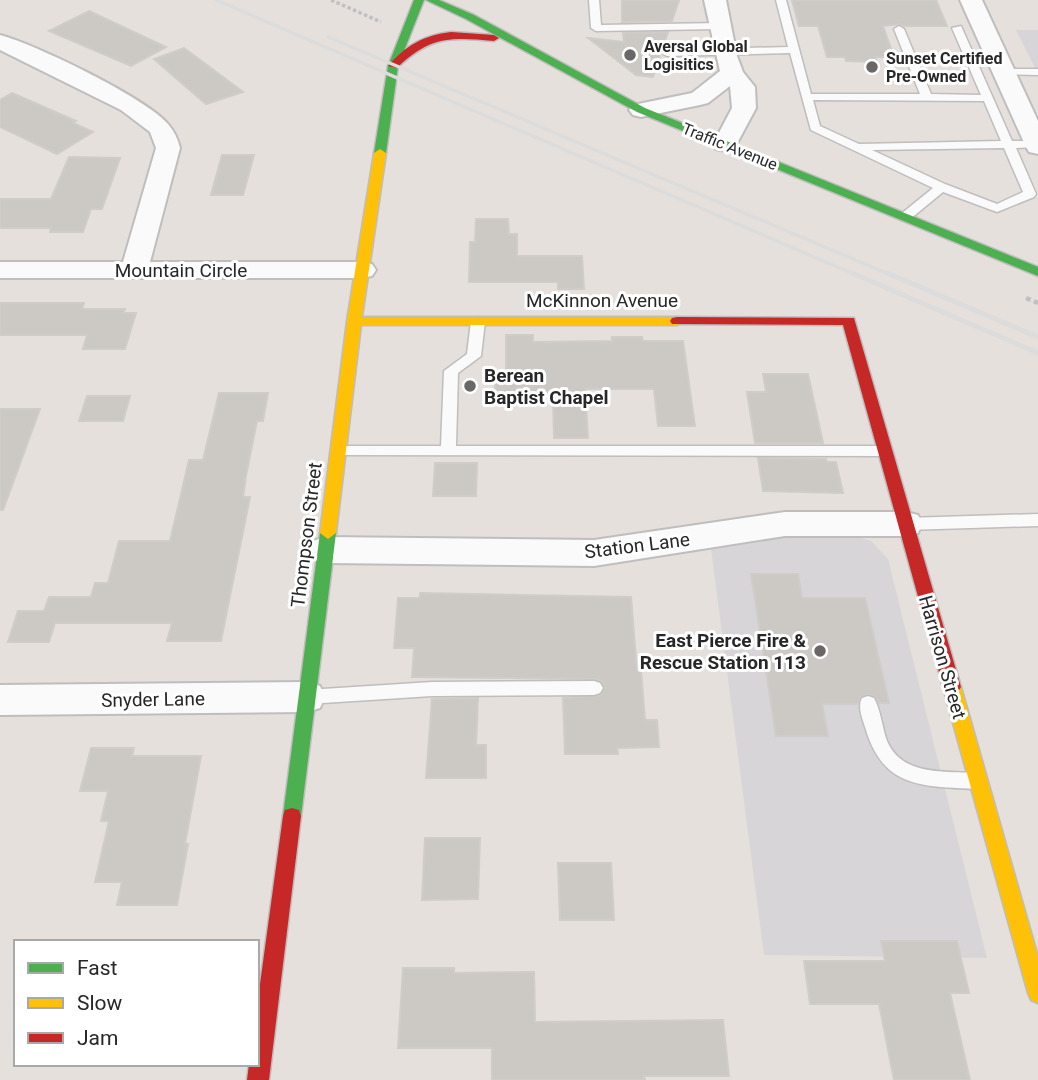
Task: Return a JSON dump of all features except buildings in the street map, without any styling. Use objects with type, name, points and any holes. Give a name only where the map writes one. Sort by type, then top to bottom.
[{"type":"street","name":"Thompson Street","points":[[258,1080],[354,321],[393,66],[418,0]]},
{"type":"street","name":"Traffic Avenue","points":[[431,0],[510,39],[641,110],[1038,272]]},
{"type":"street","points":[[715,0],[729,62],[743,86],[744,108],[725,144]]},
{"type":"street","points":[[971,0],[1002,67],[1032,121],[1037,146]]},
{"type":"street","points":[[393,66],[413,44],[435,36],[455,34],[510,39]]},
{"type":"street","points":[[0,42],[114,97],[150,121],[165,136],[168,148],[134,270]]},
{"type":"street","points":[[641,110],[700,98],[729,62]]},
{"type":"street","name":"Mountain Circle","points":[[0,270],[362,270]]},
{"type":"street","name":"McKinnon Avenue","points":[[354,321],[849,321]]},
{"type":"street","name":"Harrison Street","points":[[849,321],[1038,993]]},
{"type":"street","name":"Station Lane","points":[[325,550],[594,553],[785,524],[906,524]]},
{"type":"street","name":"Snyder Lane","points":[[0,700],[307,697]]},
{"type":"lane","points":[[594,0],[596,28],[720,26]]},
{"type":"lane","points":[[781,0],[815,128],[941,187],[998,208],[1030,194],[957,28]]},
{"type":"lane","points":[[900,29],[927,98]]},
{"type":"lane","points":[[667,53],[729,62],[794,50]]},
{"type":"lane","points":[[972,61],[1038,72]]},
{"type":"lane","points":[[807,97],[988,98]]},
{"type":"lane","points":[[858,148],[1037,146]]},
{"type":"lane","points":[[905,217],[941,187]]},
{"type":"lane","points":[[448,451],[451,371],[474,356],[478,321]]},
{"type":"lane","points":[[338,451],[885,451]]},
{"type":"lane","points":[[906,524],[1038,520]]},
{"type":"lane","points":[[307,697],[432,689],[594,688]]},
{"type":"lane","points":[[867,704],[882,752],[891,764],[911,777],[978,781]]},
{"type":"path","points":[[331,0],[378,21],[406,26]]},
{"type":"shaded area","points":[[1016,30],[1038,30],[1038,74]]},
{"type":"shaded area","points":[[807,535],[859,537],[871,541],[888,559],[987,958],[764,955],[711,549]]},
{"type":"railway","points":[[216,0],[856,275]]},
{"type":"railway","points":[[328,37],[891,275]]},
{"type":"railway","points":[[852,273],[1038,353]]},
{"type":"railway","points":[[887,273],[1038,337]]},
{"type":"traffic: fast","points":[[380,153],[393,66],[419,0]]},
{"type":"traffic: fast","points":[[431,0],[470,17],[641,110],[1038,272]]},
{"type":"traffic: fast","points":[[292,816],[328,533]]},
{"type":"traffic: slow","points":[[328,533],[358,296],[380,153]]},
{"type":"traffic: slow","points":[[354,321],[677,321]]},
{"type":"traffic: slow","points":[[952,687],[1038,993]]},
{"type":"traffic: jam","points":[[393,66],[417,45],[428,40],[451,35],[494,38]]},
{"type":"traffic: jam","points":[[677,321],[849,321],[952,687]]},
{"type":"traffic: jam","points":[[258,1080],[292,816]]},
{"type":"place","name":"Aversal Global Logisitics","points":[[630,55]]},
{"type":"place","name":"Sunset Certified Pre-Owned","points":[[872,67]]},
{"type":"place","name":"Berean Baptist Chapel","points":[[470,386]]},
{"type":"place","name":"East Pierce Fire & Rescue Station 113","points":[[820,651]]}]
